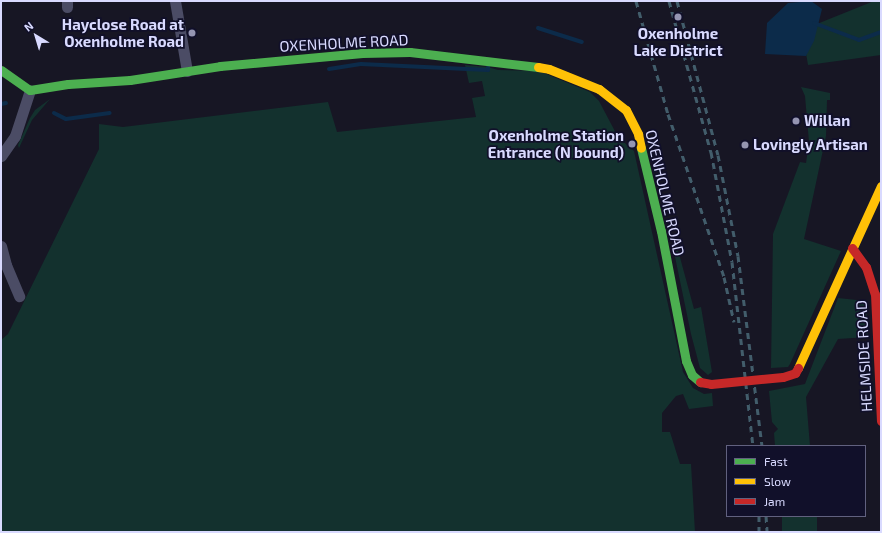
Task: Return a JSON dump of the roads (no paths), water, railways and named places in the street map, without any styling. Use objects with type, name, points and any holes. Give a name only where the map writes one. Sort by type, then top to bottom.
[{"type":"main road","name":"OXENHOLME ROAD","points":[[30,90],[52,85],[130,80],[187,71],[362,53],[410,52],[500,61],[549,69],[599,89],[626,110],[638,134],[661,231],[686,360],[692,375],[700,382],[711,384],[783,378],[794,373],[798,368],[881,186]]},
{"type":"main road","points":[[1,70],[30,90]]},
{"type":"main road","name":"HELMSIDE ROAD","points":[[852,248],[866,267],[875,294],[881,421]]},
{"type":"street","points":[[175,1],[187,71]]},
{"type":"street","points":[[1,156],[15,136],[30,90]]},
{"type":"street","points":[[1,246],[6,265],[19,296]]},
{"type":"water","points":[[811,1],[822,9],[814,41],[806,56],[765,54],[767,23],[788,3]]},
{"type":"waterway","points":[[814,23],[859,40],[881,32]]},
{"type":"waterway","points":[[538,28],[582,42]]},
{"type":"waterway","points":[[329,69],[361,64],[488,70],[488,67]]},
{"type":"waterway","points":[[1,104],[6,103]]},
{"type":"waterway","points":[[54,113],[66,119],[110,113]]},
{"type":"railway","points":[[636,1],[668,114],[724,277],[734,322]]},
{"type":"railway","points":[[669,1],[711,152],[732,262],[753,445]]},
{"type":"railway","points":[[677,1],[718,155],[738,256],[762,445]]},
{"type":"railway","points":[[759,517],[759,532]]},
{"type":"railway","points":[[766,517],[767,532]]},
{"type":"place","name":"Oxenholme Lake District","points":[[678,17]]},
{"type":"place","name":"Hayclose Road at Oxenholme Road","points":[[192,33]]},
{"type":"place","name":"Willan","points":[[796,121]]},
{"type":"place","name":"Oxenholme Station Entrance (N bound)","points":[[632,144]]},
{"type":"place","name":"Lovingly Artisan","points":[[745,145]]}]
